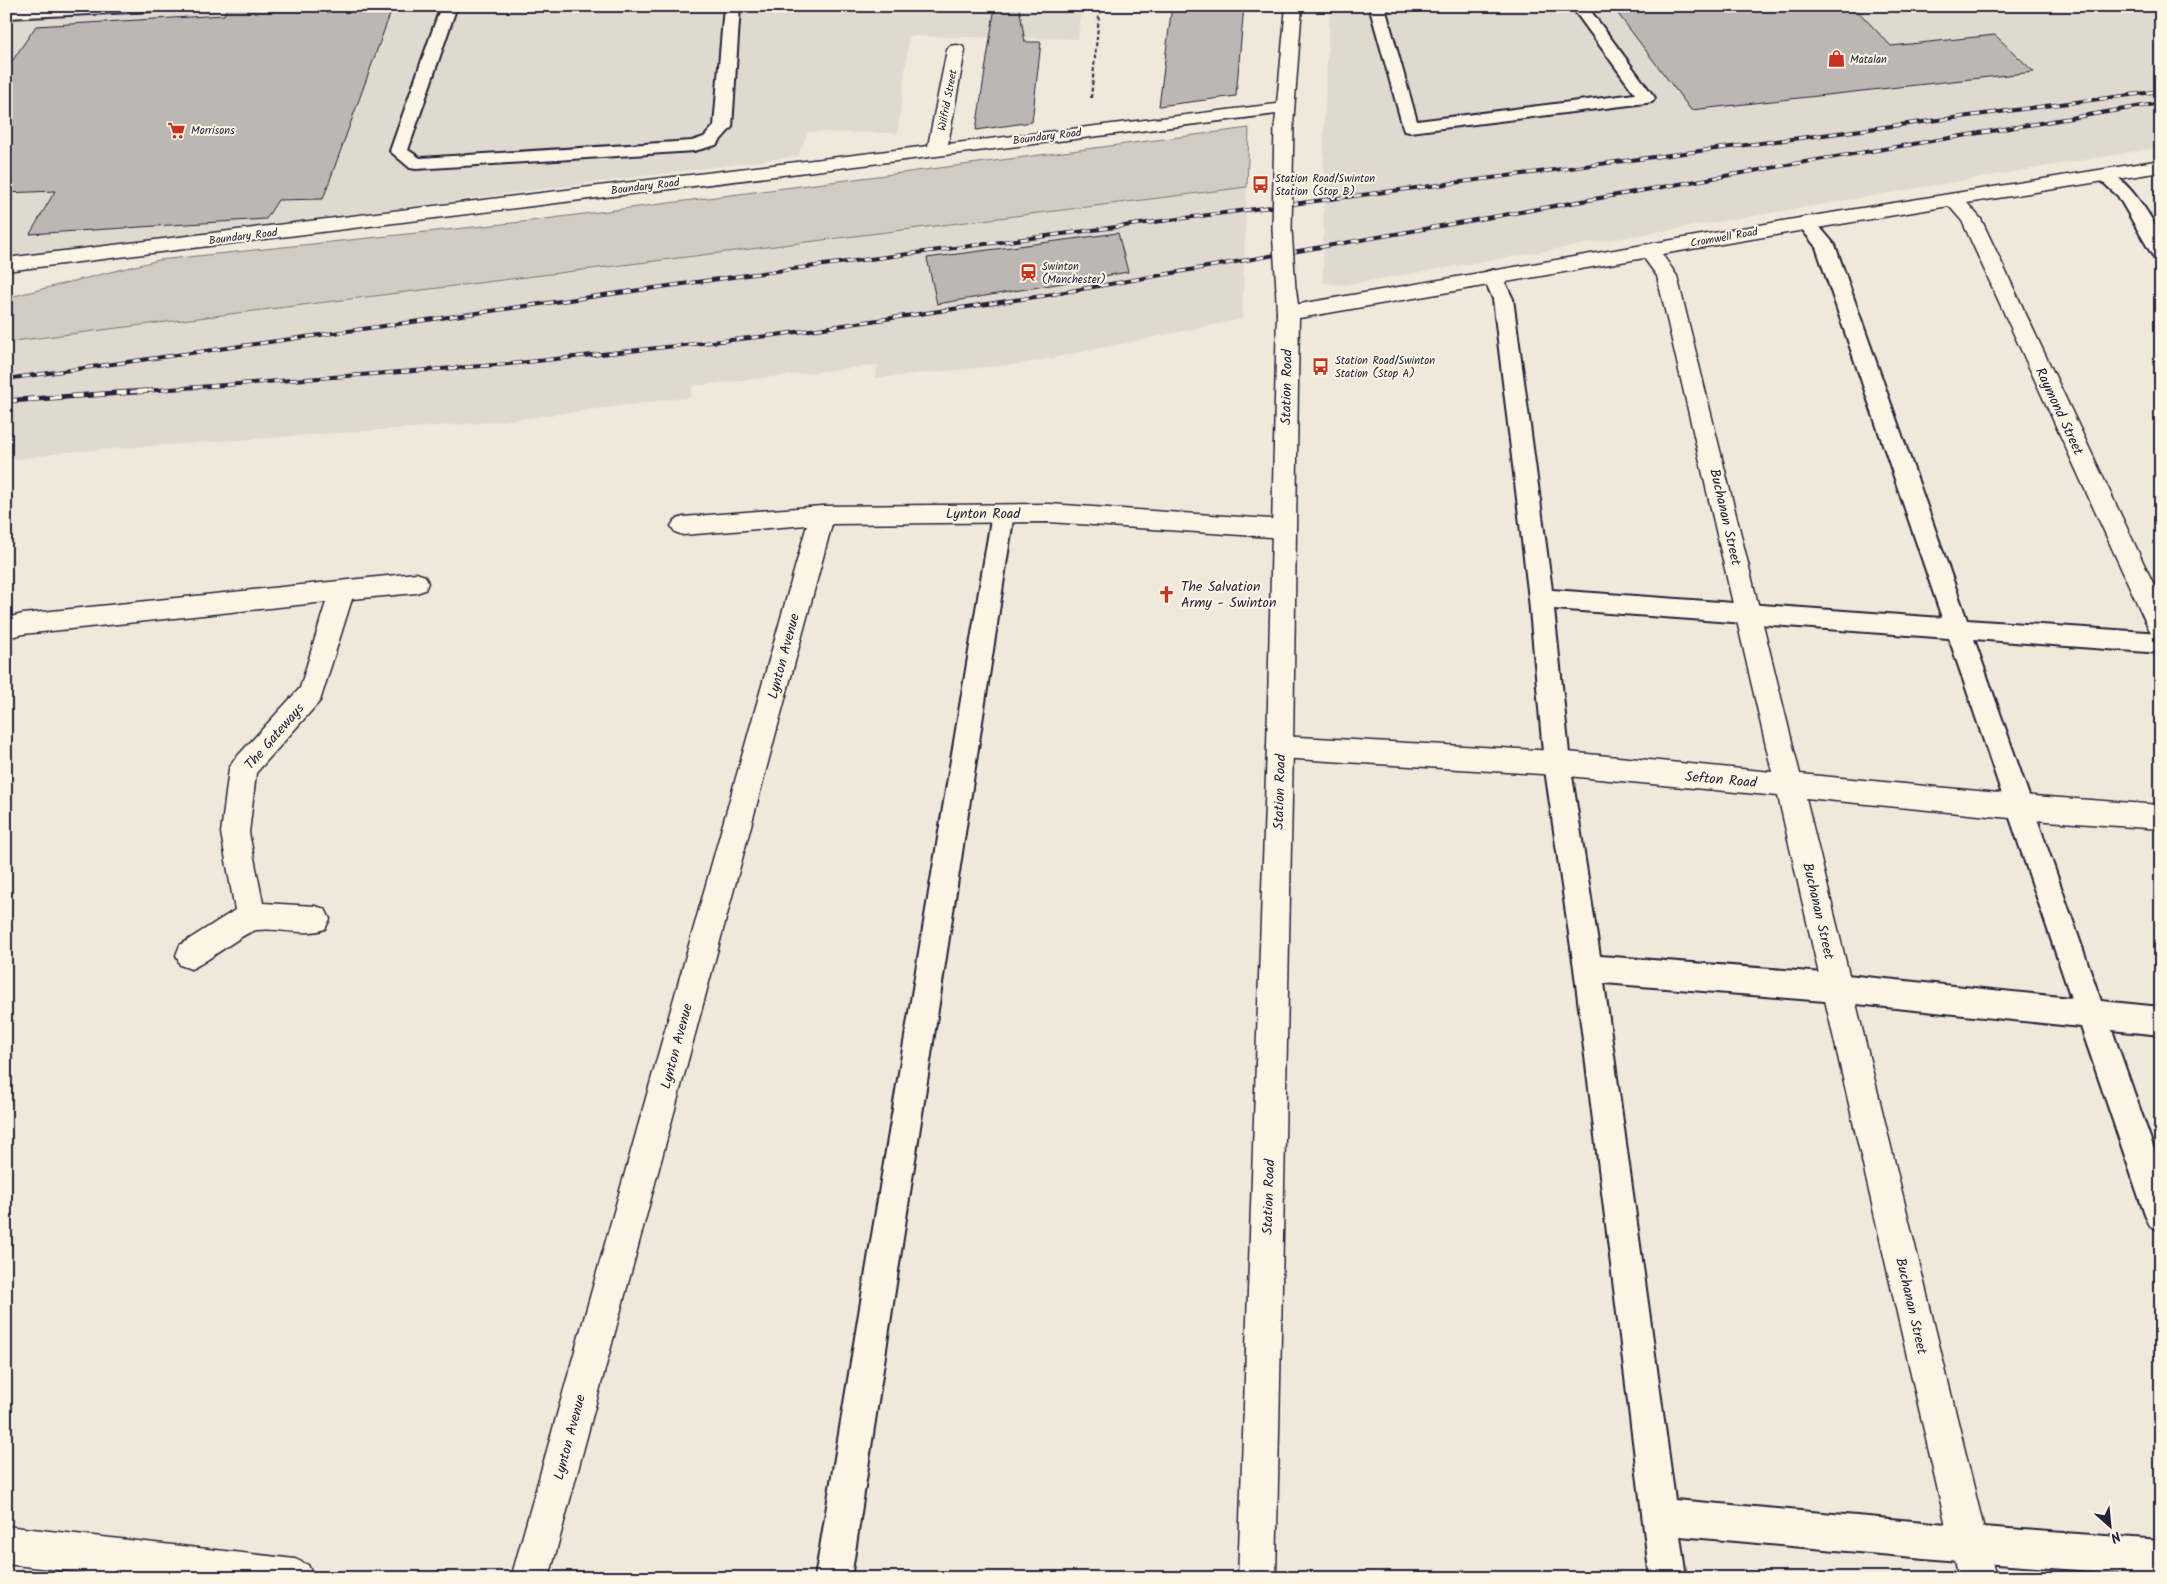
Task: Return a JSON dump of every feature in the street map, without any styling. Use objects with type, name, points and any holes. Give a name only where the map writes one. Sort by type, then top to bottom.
[{"type":"street","name":"Station Road","points":[[1257,1578],[1280,747],[1287,301],[1282,230],[1284,116],[1294,6]]},
{"type":"street","name":"Wilfrid Street","points":[[937,150],[956,50]]},
{"type":"street","name":"Boundary Road","points":[[6,266],[1088,131],[1284,116]]},
{"type":"street","name":"Cromwell Road","points":[[1287,301],[1493,276],[2161,166]]},
{"type":"street","name":"Raymond Street","points":[[1954,199],[1970,219],[2161,627]]},
{"type":"street","name":"Buchanan Street","points":[[1649,250],[1667,276],[1790,786],[1977,1578]]},
{"type":"street","name":"Lynton Road","points":[[683,526],[822,515],[1048,513],[1284,529]]},
{"type":"street","name":"Lynton Avenue","points":[[530,1578],[822,515]]},
{"type":"street","points":[[6,628],[23,624],[416,583]]},
{"type":"street","name":"The Gateways","points":[[251,916],[235,834],[243,769],[311,693],[342,590]]},
{"type":"street","name":"Sefton Road","points":[[1280,747],[1557,763],[2020,807],[2161,817]]},
{"type":"street","points":[[191,955],[251,916],[315,919]]},
{"type":"street","points":[[6,1545],[295,1578]]},
{"type":"lane","points":[[6,13],[154,6]]},
{"type":"lane","points":[[449,6],[399,151],[416,164],[694,146],[710,141],[723,127],[732,6]]},
{"type":"lane","points":[[1385,6],[1377,7],[1410,127],[1646,98],[1579,6]]},
{"type":"lane","points":[[2105,176],[2125,193],[2161,254]]},
{"type":"lane","points":[[1806,223],[1825,245],[2161,1215]]},
{"type":"lane","points":[[1493,276],[1504,299],[1541,599],[1557,763],[1588,968],[1668,1578]]},
{"type":"lane","points":[[833,1578],[1003,513]]},
{"type":"lane","points":[[1541,599],[2161,643]]},
{"type":"lane","points":[[1588,968],[1837,988],[2161,1021]]},
{"type":"lane","points":[[1659,1516],[1969,1544],[2161,1558]]},
{"type":"path","points":[[1088,131],[1100,6]]},
{"type":"shaded area","points":[[6,6],[1081,6],[1078,39],[909,36],[898,133],[808,132],[798,156],[6,259]]},
{"type":"shaded area","points":[[1330,6],[2161,6],[2161,147],[1344,285],[1323,283],[1324,121]]},
{"type":"shaded area","points":[[1249,128],[1242,319],[1028,363],[875,378],[878,365],[692,386],[690,397],[494,422],[67,452],[6,461],[6,298],[159,260],[522,222]]},
{"type":"shaded area","points":[[1249,128],[1247,187],[6,342],[6,298],[159,260],[522,222]]},
{"type":"building","name":"Morrisons","points":[[228,6],[393,6],[323,199],[278,200],[266,219],[30,234],[55,191],[6,193],[6,70],[36,26],[224,15]]},
{"type":"building","points":[[995,6],[1019,6],[1025,42],[1041,42],[1032,122],[976,130]]},
{"type":"building","points":[[1172,6],[1244,6],[1236,96],[1159,106]]},
{"type":"building","name":"Matalan","points":[[1612,6],[1853,6],[1891,46],[1995,35],[2034,72],[1691,110]]},
{"type":"building","points":[[1118,233],[1128,272],[937,304],[927,258]]},
{"type":"railway","points":[[6,379],[747,275],[2161,91]]},
{"type":"railway","points":[[130,392],[509,364],[776,335],[1042,296],[1799,163],[2161,103]]},
{"type":"railway","points":[[6,401],[147,391]]},
{"type":"place","name":"Matalan","points":[[1836,59]]},
{"type":"place","name":"Morrisons","points":[[177,130]]},
{"type":"place","name":"Station Road/Swinton Station (Stop B)","points":[[1261,184]]},
{"type":"place","name":"Swinton (Manchester)","points":[[1028,272]]},
{"type":"place","name":"Station Road/Swinton Station (Stop A)","points":[[1321,366]]},
{"type":"place","name":"The Salvation Army - Swinton","points":[[1167,594]]}]
